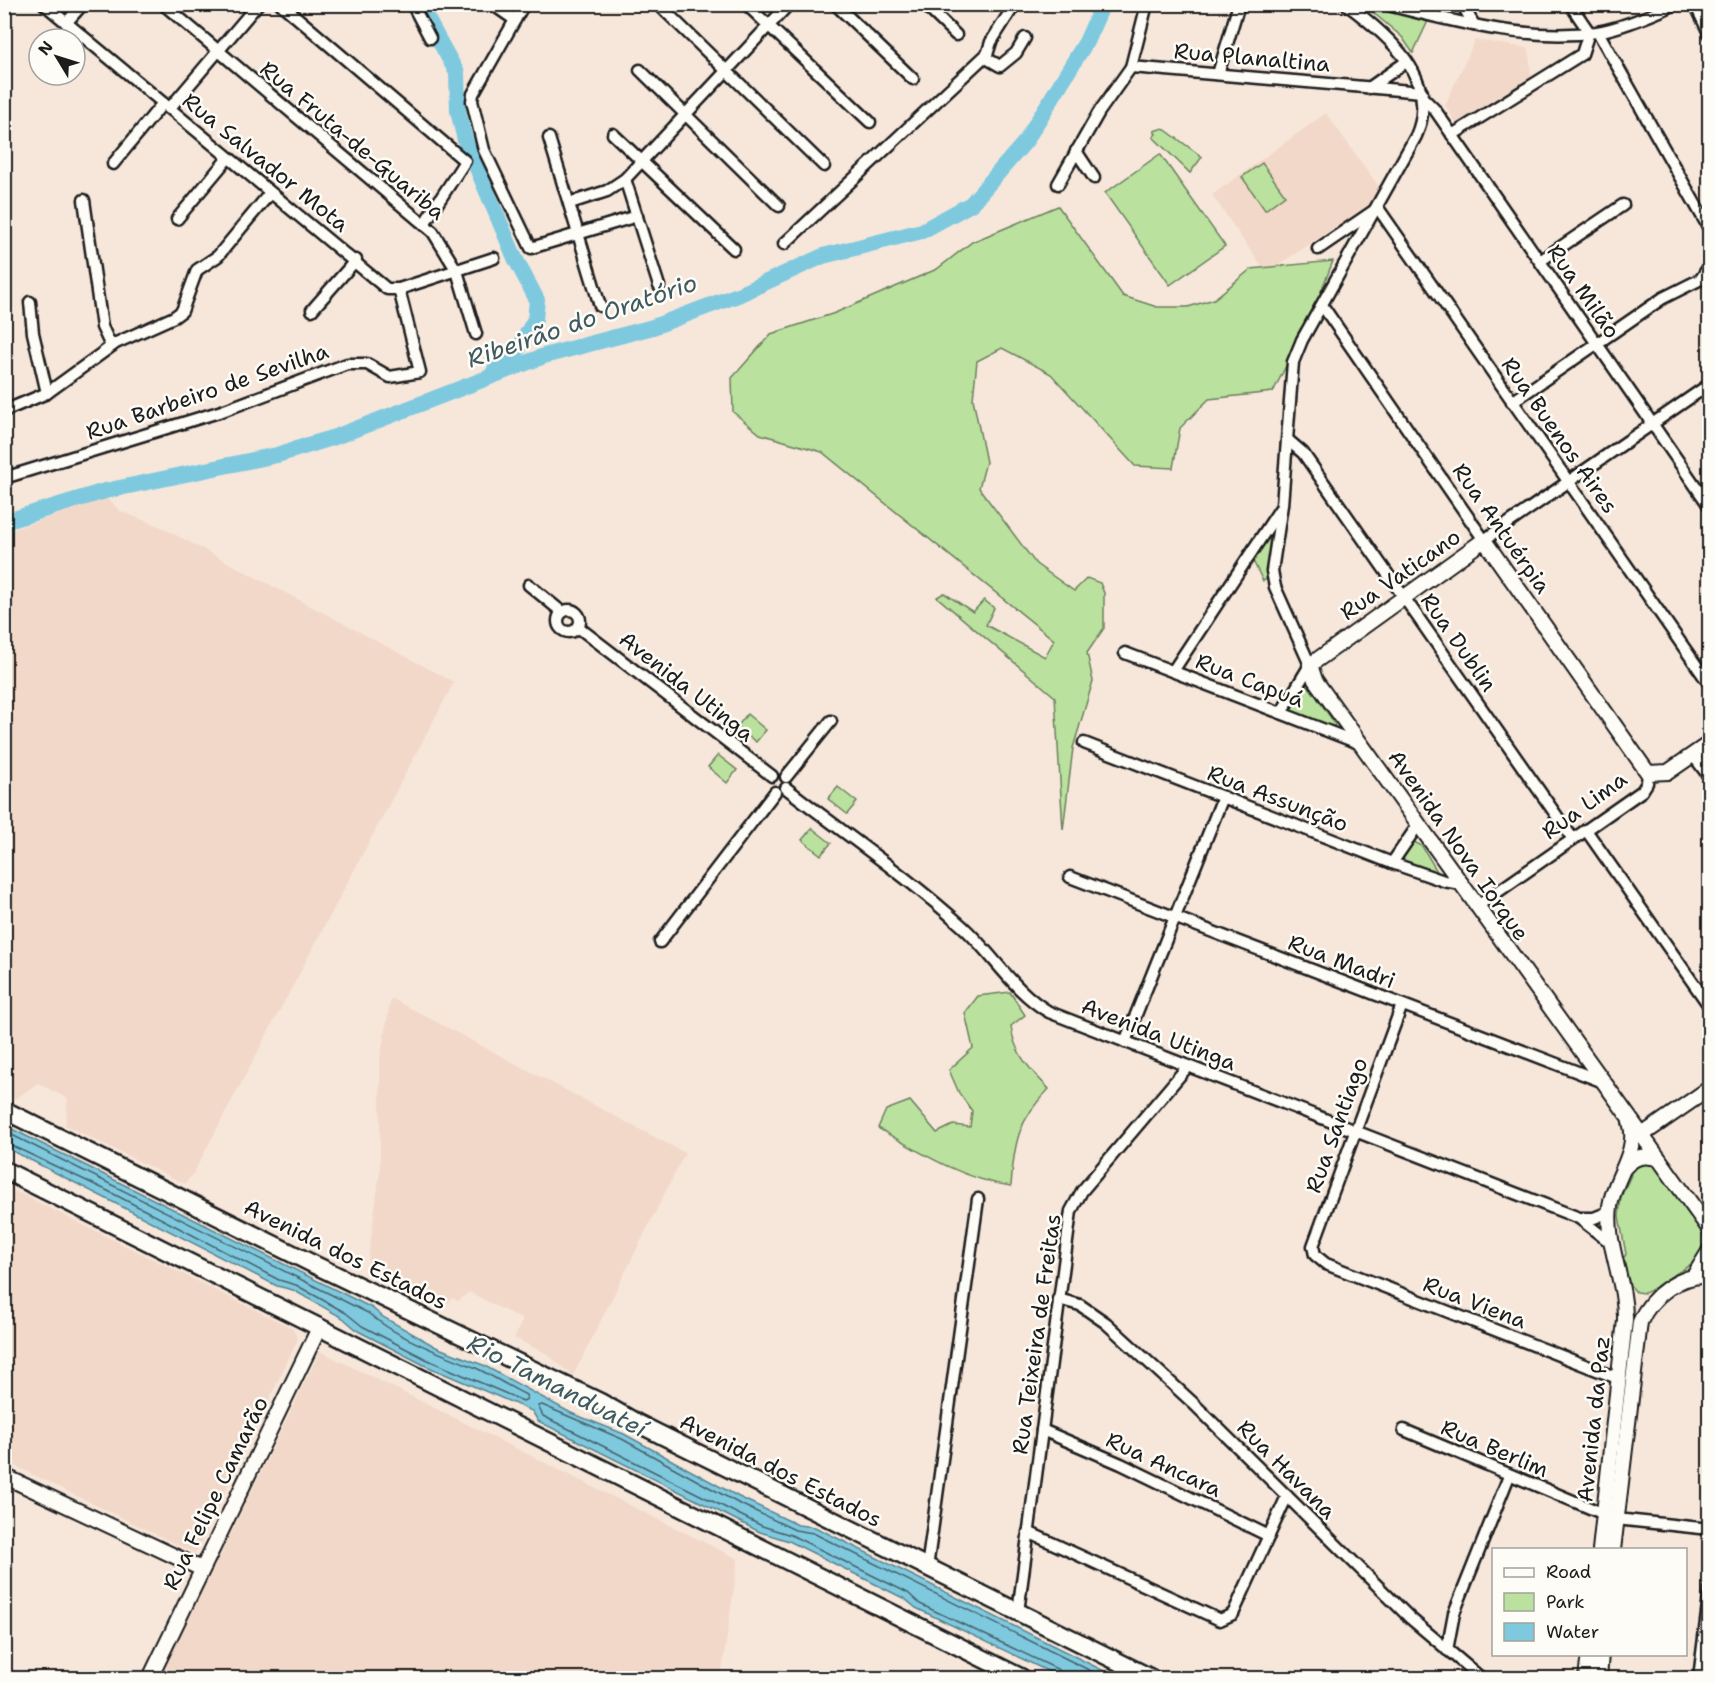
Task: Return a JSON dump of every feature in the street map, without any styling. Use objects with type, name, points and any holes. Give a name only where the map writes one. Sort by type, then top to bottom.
[{"type":"highway","name":"Avenida dos Estados","points":[[4,1110],[313,1264],[600,1402],[927,1568],[1151,1678]]},
{"type":"highway","points":[[4,1170],[1022,1678]]},
{"type":"main road","name":"Rua Vaticano","points":[[1310,665],[1484,540]]},
{"type":"main road","name":"Rua Antuérpia","points":[[1484,540],[1648,773]]},
{"type":"main road","name":"Avenida Nova Iorque","points":[[1310,665],[1315,680],[1361,745],[1630,1122],[1642,1135],[1710,1230]]},
{"type":"main road","name":"Rua Lima","points":[[1648,773],[1668,772],[1710,743]]},
{"type":"main road","points":[[1642,1135],[1710,1088]]},
{"type":"main road","points":[[1609,1212],[1634,1137],[1630,1122]]},
{"type":"main road","points":[[1622,1171],[1637,1157],[1649,1156],[1659,1159]]},
{"type":"main road","name":"Avenida da Paz","points":[[1609,1212],[1611,1243],[1624,1292],[1625,1320],[1610,1516],[1613,1548]]},
{"type":"main road","points":[[1694,1276],[1710,1250]]},
{"type":"main road","points":[[1624,1292],[1631,1298],[1654,1301],[1668,1288],[1694,1276],[1710,1276]]},
{"type":"main road","name":"Avenida da Paz","points":[[1601,1548],[1610,1516],[1637,1328],[1642,1316],[1654,1301]]},
{"type":"main road","name":"Rua Felipe Camarão","points":[[150,1678],[320,1326]]},
{"type":"main road","points":[[4,1476],[202,1569]]},
{"type":"main road","points":[[1586,1678],[1589,1656]]},
{"type":"main road","points":[[1599,1678],[1602,1656]]},
{"type":"street","name":"Rua Salvador Mota","points":[[44,4],[270,193],[356,260],[387,289],[399,290]]},
{"type":"street","points":[[66,23],[83,4]]},
{"type":"street","name":"Rua Fruta-de-Guariba","points":[[163,4],[439,239],[457,271],[476,334]]},
{"type":"street","points":[[113,164],[258,4]]},
{"type":"street","points":[[281,4],[465,161],[424,224]]},
{"type":"street","points":[[412,4],[430,38]]},
{"type":"street","points":[[492,4],[515,20]]},
{"type":"street","points":[[524,4],[472,101],[484,150],[531,248],[637,216]]},
{"type":"street","points":[[657,4],[824,166]]},
{"type":"street","points":[[746,4],[870,122]]},
{"type":"street","points":[[570,203],[607,191],[625,179],[789,4]]},
{"type":"street","points":[[835,4],[914,79]]},
{"type":"street","points":[[924,4],[956,35]]},
{"type":"street","points":[[784,244],[986,55],[991,42],[1015,4]]},
{"type":"street","points":[[1058,184],[1076,151],[1131,67],[1147,4]]},
{"type":"street","points":[[1218,74],[1239,4]]},
{"type":"street","name":"Rua Milão","points":[[1346,4],[1360,8],[1406,62],[1423,96],[1708,502]]},
{"type":"street","points":[[1384,4],[1474,25],[1531,33],[1594,32],[1676,4]]},
{"type":"street","points":[[1462,4],[1474,25]]},
{"type":"street","points":[[1570,4],[1594,32],[1710,230]]},
{"type":"street","points":[[1695,4],[1710,35]]},
{"type":"street","points":[[1452,135],[1573,61],[1585,48],[1594,32]]},
{"type":"street","points":[[986,55],[986,58],[1000,66],[1016,53],[1025,38]]},
{"type":"street","points":[[1369,88],[1406,62]]},
{"type":"street","name":"Rua Planaltina","points":[[1131,67],[1369,88],[1423,96]]},
{"type":"street","points":[[640,70],[683,115],[779,206]]},
{"type":"street","points":[[1173,671],[1282,505],[1289,441],[1293,362],[1420,128],[1423,96]]},
{"type":"street","points":[[613,134],[642,159],[734,249]]},
{"type":"street","points":[[549,138],[600,306]]},
{"type":"street","points":[[1076,151],[1094,178]]},
{"type":"street","points":[[177,219],[228,158]]},
{"type":"street","points":[[625,179],[659,286]]},
{"type":"street","points":[[4,411],[47,393],[111,346],[174,317],[182,311],[197,270],[218,256],[270,193]]},
{"type":"street","points":[[84,200],[102,327],[111,346]]},
{"type":"street","points":[[1540,261],[1623,206]]},
{"type":"street","points":[[1318,249],[1378,208]]},
{"type":"street","name":"Rua Buenos Aires","points":[[1378,208],[1710,685]]},
{"type":"street","points":[[399,290],[494,258]]},
{"type":"street","points":[[312,310],[356,260]]},
{"type":"street","points":[[1512,402],[1668,295],[1701,279],[1710,264]]},
{"type":"street","name":"Rua Barbeiro de Sevilha","points":[[4,478],[222,411],[347,364],[367,364],[390,377],[420,372],[399,290]]},
{"type":"street","points":[[30,302],[33,333],[47,393]]},
{"type":"street","name":"Rua Antuérpia","points":[[1322,305],[1484,540]]},
{"type":"street","name":"Rua Vaticano","points":[[1484,540],[1710,384]]},
{"type":"street","name":"Rua Dublin","points":[[1289,441],[1303,453],[1573,839]]},
{"type":"street","name":"Avenida Nova Iorque","points":[[1282,505],[1272,566],[1273,582],[1310,665]]},
{"type":"street","points":[[529,585],[562,612]]},
{"type":"street","points":[[568,609],[578,614],[580,620],[578,627],[572,632],[561,629],[558,622],[562,612],[568,609]]},
{"type":"street","name":"Avenida Utinga","points":[[578,627],[772,776]]},
{"type":"street","name":"Rua Capuá","points":[[1125,653],[1361,745]]},
{"type":"street","name":"Rua Vaticano","points":[[1281,713],[1310,665]]},
{"type":"street","points":[[786,783],[781,774],[772,776],[768,784],[775,792],[780,793],[831,721]]},
{"type":"street","name":"Rua Assunção","points":[[1084,743],[1392,863],[1444,881],[1461,884]]},
{"type":"street","points":[[1693,755],[1710,778]]},
{"type":"street","name":"Rua Lima","points":[[1476,907],[1642,790],[1647,783],[1648,773]]},
{"type":"street","name":"Avenida Utinga","points":[[786,783],[956,920],[977,940],[1022,993],[1038,1006],[1579,1218],[1611,1243]]},
{"type":"street","points":[[660,942],[775,792]]},
{"type":"street","points":[[1125,1042],[1223,797]]},
{"type":"street","points":[[1392,863],[1418,825]]},
{"type":"street","points":[[1586,830],[1710,1007]]},
{"type":"street","name":"Rua Madri","points":[[1070,877],[1601,1081]]},
{"type":"street","name":"Rua Santiago","points":[[1317,1258],[1312,1246],[1402,1005]]},
{"type":"street","name":"Rua Teixeira de Freitas","points":[[1018,1612],[1071,1211],[1076,1201],[1188,1066]]},
{"type":"street","points":[[927,1568],[978,1199]]},
{"type":"street","points":[[1579,1218],[1594,1218],[1609,1212]]},
{"type":"street","name":"Rua Viena","points":[[1317,1258],[1326,1264],[1620,1379]]},
{"type":"street","name":"Rua Havana","points":[[1058,1299],[1080,1305],[1106,1323],[1193,1403],[1410,1618],[1481,1678]]},
{"type":"street","name":"Rua Ancara","points":[[1042,1430],[1121,1464],[1269,1536]]},
{"type":"street","name":"Rua Berlim","points":[[1404,1430],[1509,1476],[1610,1516],[1710,1529]]},
{"type":"street","points":[[1447,1650],[1454,1613],[1509,1476]]},
{"type":"street","points":[[1028,1532],[1215,1619],[1225,1619],[1233,1614],[1287,1496]]},
{"type":"street","points":[[1699,1678],[1706,1646],[1710,1589]]},
{"type":"shaded area","points":[[1475,40],[1529,48],[1531,77],[1456,123],[1445,105]]},
{"type":"shaded area","points":[[1326,113],[1379,187],[1369,205],[1266,273],[1212,195]]},
{"type":"shaded area","points":[[107,498],[120,511],[159,526],[454,682],[193,1174],[185,1184],[65,1125],[68,1099],[38,1083],[17,1098],[11,1099],[5,1096],[5,532]]},
{"type":"shaded area","points":[[391,998],[685,1153],[573,1376],[547,1354],[514,1338],[523,1320],[469,1292],[458,1301],[452,1298],[449,1302],[438,1301],[414,1289],[381,1278],[367,1268],[380,1171],[380,1059]]},
{"type":"shaded area","points":[[5,1186],[292,1328],[298,1339],[197,1551],[194,1553],[5,1461]]},
{"type":"shaded area","points":[[320,1351],[738,1559],[721,1678],[160,1678]]},
{"type":"green space","points":[[1370,6],[1428,21],[1413,53],[1402,37],[1370,10]]},
{"type":"green space","points":[[1163,128],[1202,157],[1190,173],[1153,137],[1156,134],[1154,131]]},
{"type":"green space","points":[[1160,154],[1225,246],[1170,285],[1105,193]]},
{"type":"green space","points":[[1262,163],[1285,195],[1265,210],[1242,177]]},
{"type":"green space","points":[[1058,206],[1123,296],[1157,307],[1188,307],[1214,299],[1251,269],[1333,261],[1314,309],[1273,392],[1209,399],[1180,428],[1173,468],[1135,466],[1051,374],[1002,348],[977,361],[973,399],[986,462],[979,488],[1036,564],[1074,591],[1087,578],[1100,583],[1104,593],[1104,628],[1087,653],[1093,681],[1073,748],[1063,830],[1055,697],[937,597],[944,593],[973,612],[984,600],[994,608],[986,625],[1045,657],[1054,640],[822,452],[760,434],[733,412],[732,378],[771,334],[835,313],[937,269],[972,242]]},
{"type":"green space","points":[[1267,538],[1271,541],[1269,578],[1263,581],[1252,559]]},
{"type":"green space","points":[[1304,684],[1309,686],[1335,724],[1334,727],[1290,711]]},
{"type":"green space","points":[[747,714],[766,730],[756,742],[737,727]]},
{"type":"green space","points":[[718,755],[737,770],[727,783],[708,767]]},
{"type":"green space","points":[[838,787],[857,802],[847,814],[828,799]]},
{"type":"green space","points":[[812,828],[831,843],[821,855],[802,840]]},
{"type":"green space","points":[[1414,842],[1422,846],[1438,873],[1402,861],[1401,857]]},
{"type":"green space","points":[[1010,992],[1025,1015],[1011,1026],[1019,1053],[1029,1068],[1049,1089],[1030,1111],[1024,1122],[1016,1145],[1011,1186],[993,1183],[959,1171],[878,1128],[886,1110],[910,1101],[937,1133],[953,1125],[970,1127],[972,1111],[959,1093],[949,1070],[973,1048],[965,1013],[978,996]]},
{"type":"green space","points":[[1637,1162],[1654,1162],[1700,1225],[1703,1237],[1701,1254],[1696,1260],[1644,1293],[1636,1292],[1630,1285],[1623,1259],[1626,1254],[1619,1216],[1621,1197],[1631,1175],[1629,1171]]},
{"type":"water","points":[[4,1125],[372,1308],[383,1317],[436,1347],[483,1365],[571,1413],[624,1434],[739,1497],[798,1525],[815,1527],[1118,1678],[1062,1678],[916,1608],[905,1599],[789,1541],[760,1532],[538,1421],[532,1411],[426,1366],[358,1331],[343,1318],[293,1290],[277,1286],[5,1147]]},
{"type":"waterway","points":[[419,4],[457,73],[458,111],[465,140],[515,258],[537,300],[535,319],[519,348],[506,363],[494,371]]},
{"type":"waterway","name":"Ribeirão do Oratório","points":[[4,522],[105,491],[277,455],[335,437],[544,356],[653,327],[738,295],[823,256],[922,231],[971,204],[1025,142],[1086,42],[1103,4]]},
{"type":"water label","name":"Rio Tamanduateí","points":[[557,1386]]}]
